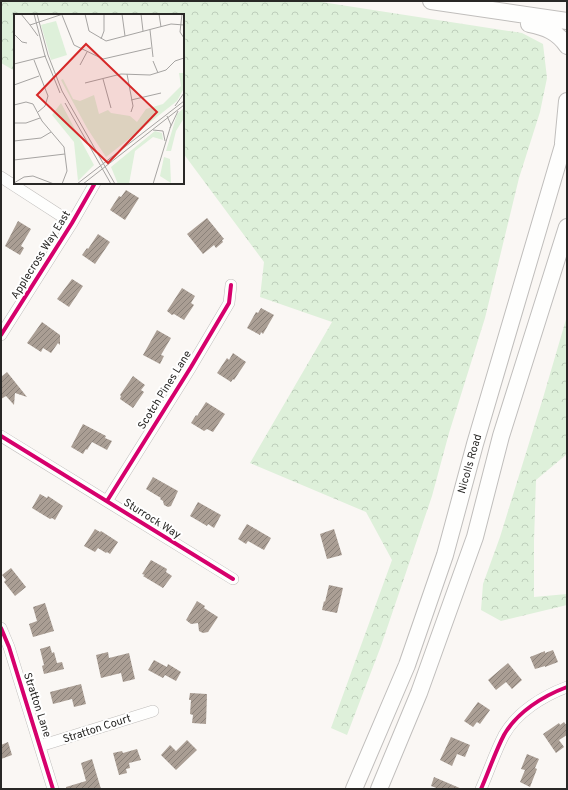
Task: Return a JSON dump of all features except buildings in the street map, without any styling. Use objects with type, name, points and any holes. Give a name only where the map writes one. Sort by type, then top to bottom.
[{"type":"highway","points":[[431,1],[567,21]]},
{"type":"highway","points":[[448,4],[545,28],[559,36],[567,46]]},
{"type":"highway","name":"Nicolls Road","points":[[354,789],[407,665],[445,555],[475,444],[565,139],[567,101]]},
{"type":"highway","name":"Nicolls Road","points":[[379,789],[419,692],[475,537],[501,436],[567,227]]},
{"type":"street","points":[[1,177],[72,223]]},
{"type":"street","name":"Applecross Way East","points":[[1,335],[72,223],[94,184]]},
{"type":"street","name":"Scotch Pines Lane","points":[[107,501],[229,302],[231,285]]},
{"type":"street","name":"Sturrock Way","points":[[1,436],[234,579]]},
{"type":"street","name":"Stratton Lane","points":[[1,628],[9,647],[53,789]]},
{"type":"street","points":[[481,789],[505,733],[514,722],[524,711],[550,693],[567,687]]},
{"type":"street","name":"Stratton Court","points":[[40,746],[153,711]]},
{"type":"green space","points":[[1,1],[315,1],[522,33],[543,44],[547,78],[540,112],[519,178],[485,318],[449,433],[432,496],[381,646],[347,735],[331,728],[392,560],[366,512],[250,463],[332,322],[260,297],[264,262],[184,154],[184,14],[14,14],[14,70],[1,63]]},
{"type":"green space","points":[[567,316],[567,454],[536,480],[534,597],[567,594],[567,605],[501,621],[481,610],[483,584],[500,537]]},
{"type":"cycle path","points":[[1,335],[72,223],[94,184]]},
{"type":"cycle path","points":[[107,501],[191,367],[229,303],[231,285]]},
{"type":"cycle path","points":[[1,436],[233,579]]},
{"type":"cycle path","points":[[1,628],[9,647],[53,789]]},
{"type":"cycle path","points":[[481,789],[501,741],[509,727],[531,706],[549,695],[567,687]]}]
